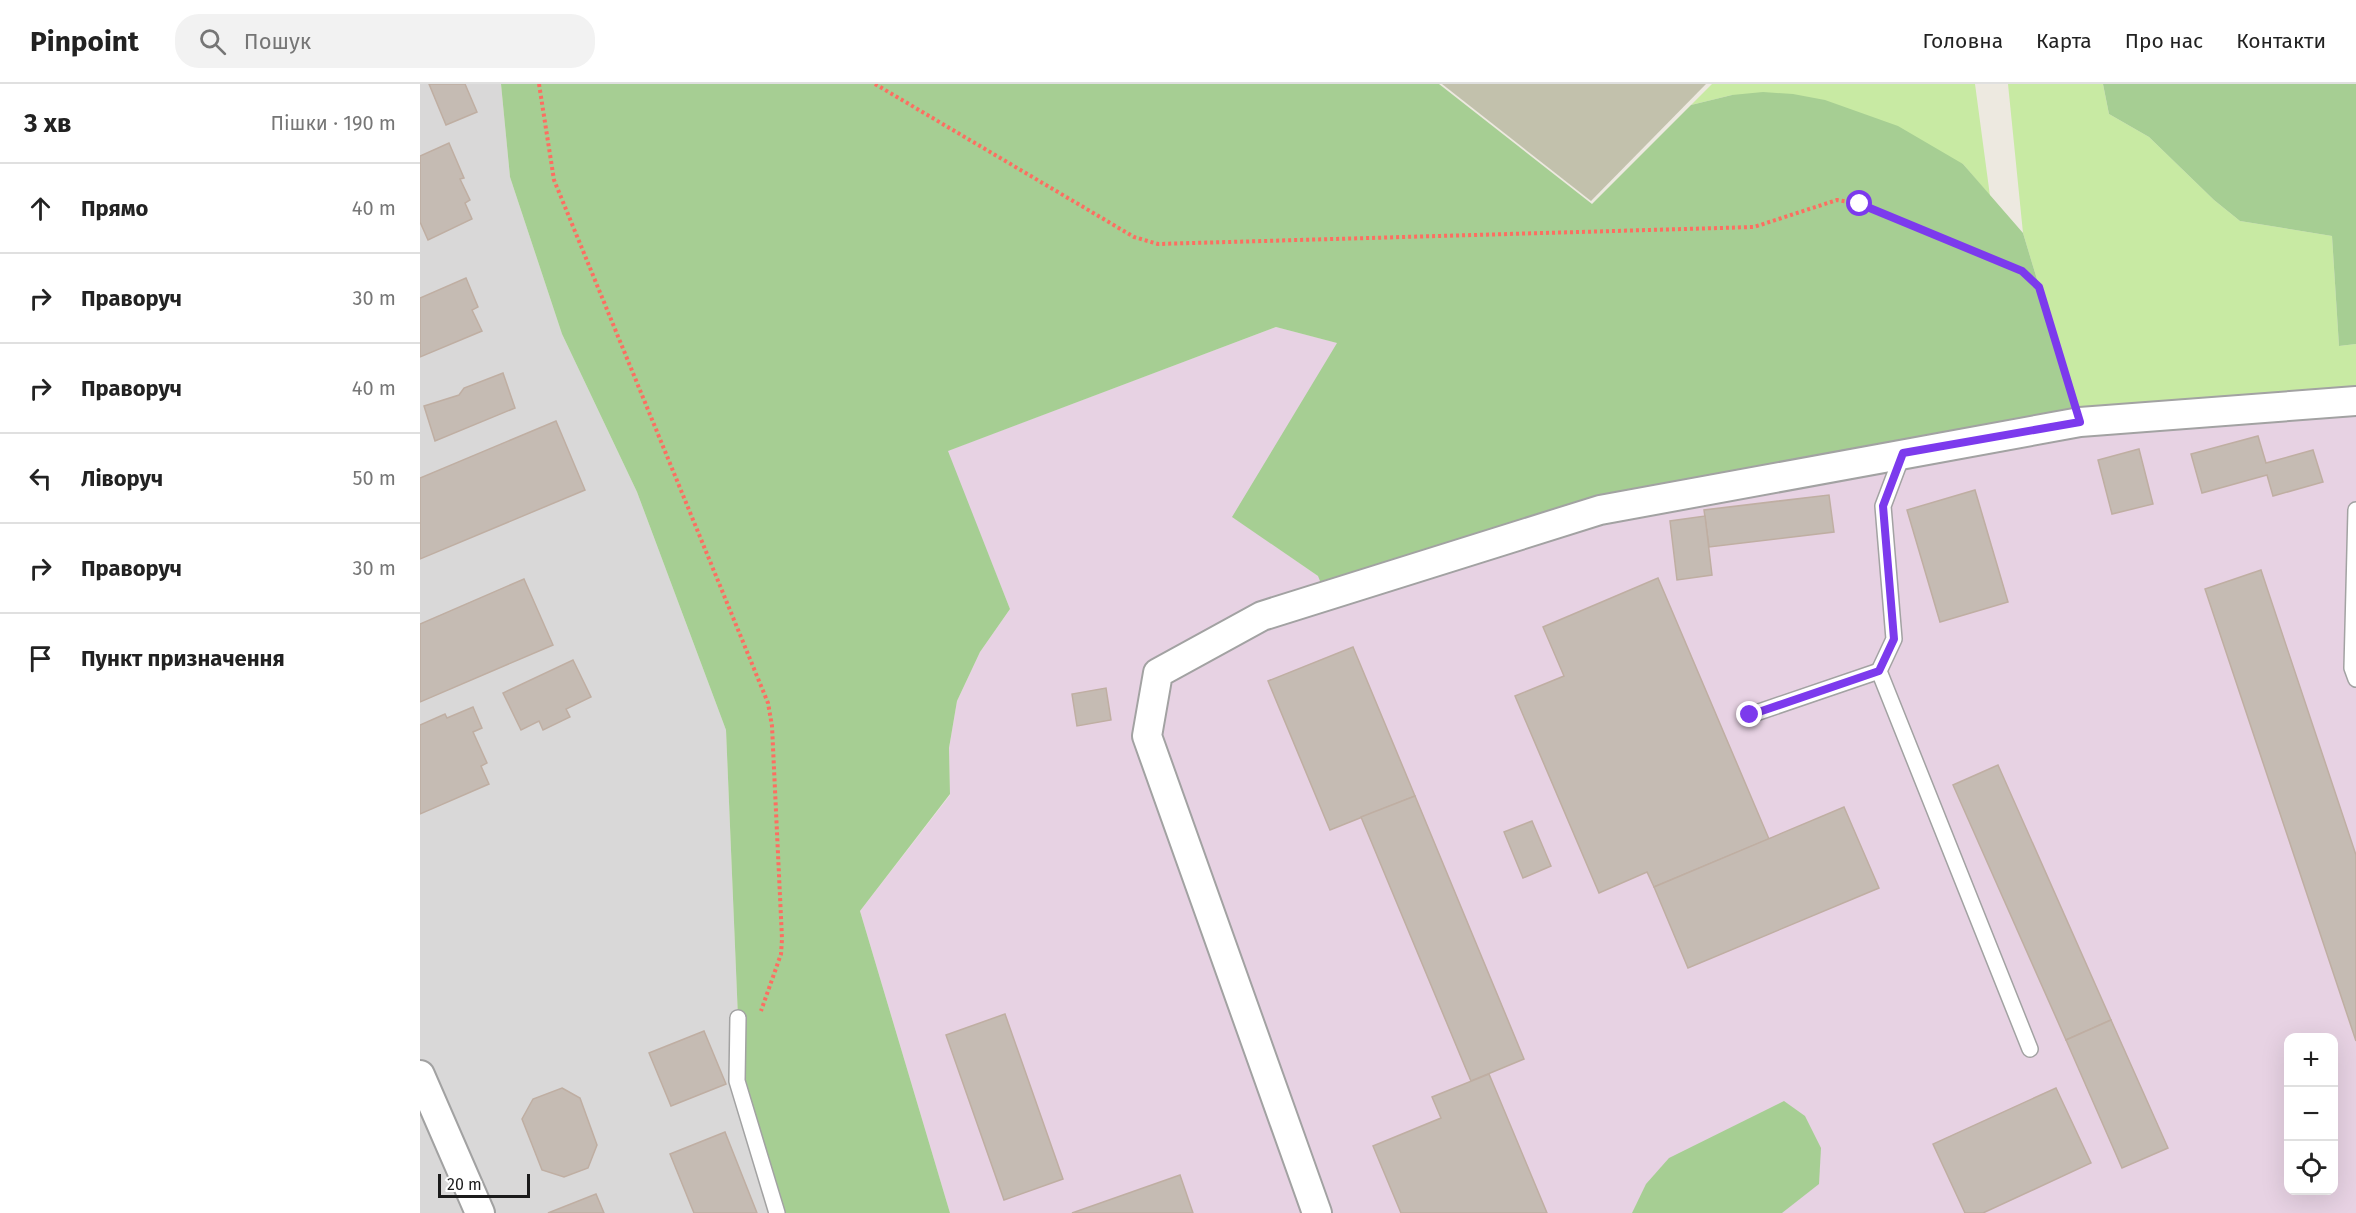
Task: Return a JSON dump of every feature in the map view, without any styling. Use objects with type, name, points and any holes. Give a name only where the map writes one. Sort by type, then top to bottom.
[{"type":"street","points":[[1317,1213],[1147,736],[1158,673],[1262,616],[1600,510],[2080,422],[2356,401]]},
{"type":"street","points":[[420,1075],[480,1213]]},
{"type":"lane","points":[[1750,715],[1879,671],[1894,639],[1883,506],[1903,453]]},
{"type":"lane","points":[[2356,510],[2352,668],[2356,679]]},
{"type":"lane","points":[[1879,671],[2030,1049]]},
{"type":"lane","points":[[738,1018],[737,1081],[777,1213]]},
{"type":"path","points":[[539,84],[554,180],[768,703],[772,726],[782,939],[781,954],[759,1017]]},
{"type":"path","points":[[875,84],[1134,237],[1158,244],[1754,227],[1837,200],[1860,204],[2022,271],[2039,287],[2080,422]]},
{"type":"shaded area","points":[[420,84],[501,84],[510,177],[562,334],[637,492],[726,730],[738,1018],[777,1213],[420,1213]]},
{"type":"shaded area","points":[[1442,84],[1706,84],[1591,201]]},
{"type":"shaded area","points":[[1276,327],[1338,343],[1233,517],[1318,576],[1600,510],[1903,453],[2356,401],[2356,1213],[950,1213],[860,911],[950,795],[949,748],[957,701],[980,652],[1010,609],[947,451]]},
{"type":"green space","points":[[501,84],[1439,84],[1592,204],[1691,105],[1732,95],[1763,92],[1793,94],[1825,100],[1898,126],[1963,164],[2023,233],[2080,422],[1600,510],[1326,596],[1318,576],[1232,517],[1337,343],[1276,327],[948,451],[1010,609],[980,652],[957,701],[949,748],[950,794],[860,911],[950,1213],[777,1213],[737,1081],[738,1018],[726,730],[637,492],[562,334],[510,177]]},
{"type":"green space","points":[[1712,84],[1975,84],[1990,196],[1963,164],[1732,95],[1691,105]]},
{"type":"green space","points":[[2008,84],[2103,84],[2109,114],[2149,137],[2214,200],[2240,221],[2332,236],[2339,346],[2356,344],[2356,401],[2080,422],[2023,233]]},
{"type":"green space","points":[[2103,84],[2356,84],[2356,344],[2339,346],[2332,236],[2240,221],[2214,200],[2149,137],[2109,114]]},
{"type":"green space","points":[[1784,1101],[1805,1116],[1821,1148],[1819,1184],[1782,1213],[1632,1213],[1646,1184],[1669,1158]]},
{"type":"building","points":[[429,84],[465,84],[477,112],[446,125]]},
{"type":"building","points":[[449,143],[464,178],[460,179],[470,200],[465,203],[472,219],[428,240],[420,222],[420,156]]},
{"type":"building","points":[[466,278],[478,307],[472,310],[482,331],[420,357],[420,298]]},
{"type":"building","points":[[503,373],[515,408],[435,441],[424,406],[459,395],[464,388]]},
{"type":"building","points":[[556,421],[585,490],[420,559],[420,478]]},
{"type":"building","points":[[2258,436],[2266,463],[2313,450],[2323,482],[2273,496],[2267,475],[2202,493],[2191,454]]},
{"type":"building","points":[[2139,449],[2153,504],[2112,514],[2098,460]]},
{"type":"building","points":[[1975,490],[2008,602],[1940,622],[1907,510]]},
{"type":"building","points":[[1829,495],[1834,532],[1709,547],[1704,510]]},
{"type":"building","points":[[1705,516],[1712,575],[1677,580],[1670,521]]},
{"type":"building","points":[[2261,570],[2356,855],[2356,1041],[2205,589]]},
{"type":"building","points":[[1658,578],[1769,839],[1654,887],[1647,872],[1599,893],[1515,696],[1564,676],[1543,627]]},
{"type":"building","points":[[524,579],[553,645],[420,702],[420,624]]},
{"type":"building","points":[[1353,647],[1415,796],[1330,830],[1268,681]]},
{"type":"building","points":[[573,660],[591,697],[566,709],[570,717],[543,730],[539,721],[521,730],[503,693]]},
{"type":"building","points":[[1106,688],[1111,720],[1077,726],[1072,694]]},
{"type":"building","points":[[473,707],[482,728],[473,732],[487,763],[481,766],[489,784],[420,814],[420,725],[445,714],[447,718]]},
{"type":"building","points":[[1998,765],[2111,1020],[2066,1040],[1953,785]]},
{"type":"building","points":[[1415,796],[1524,1059],[1471,1081],[1361,817]]},
{"type":"building","points":[[1844,807],[1879,888],[1688,968],[1654,887]]},
{"type":"building","points":[[1532,821],[1551,866],[1523,878],[1504,832]]},
{"type":"building","points":[[1005,1014],[1063,1179],[1004,1200],[946,1035]]},
{"type":"building","points":[[2111,1020],[2168,1148],[2122,1168],[2066,1040]]},
{"type":"building","points":[[704,1031],[726,1084],[671,1106],[649,1053]]},
{"type":"building","points":[[1489,1074],[1547,1213],[1401,1213],[1373,1146],[1441,1118],[1432,1097]]},
{"type":"building","points":[[562,1088],[580,1098],[597,1145],[588,1168],[564,1177],[542,1170],[522,1119],[533,1099]]},
{"type":"building","points":[[2056,1088],[2091,1163],[1983,1213],[1965,1213],[1933,1144]]},
{"type":"building","points":[[725,1132],[757,1213],[694,1213],[670,1154]]},
{"type":"building","points":[[1180,1175],[1193,1213],[1072,1213]]},
{"type":"building","points":[[596,1194],[604,1213],[548,1213]]},
{"type":"route","points":[[1750,715],[1879,671],[1894,639],[1883,506],[1903,453],[2080,422],[2039,287],[2022,271],[1860,204]]}]
